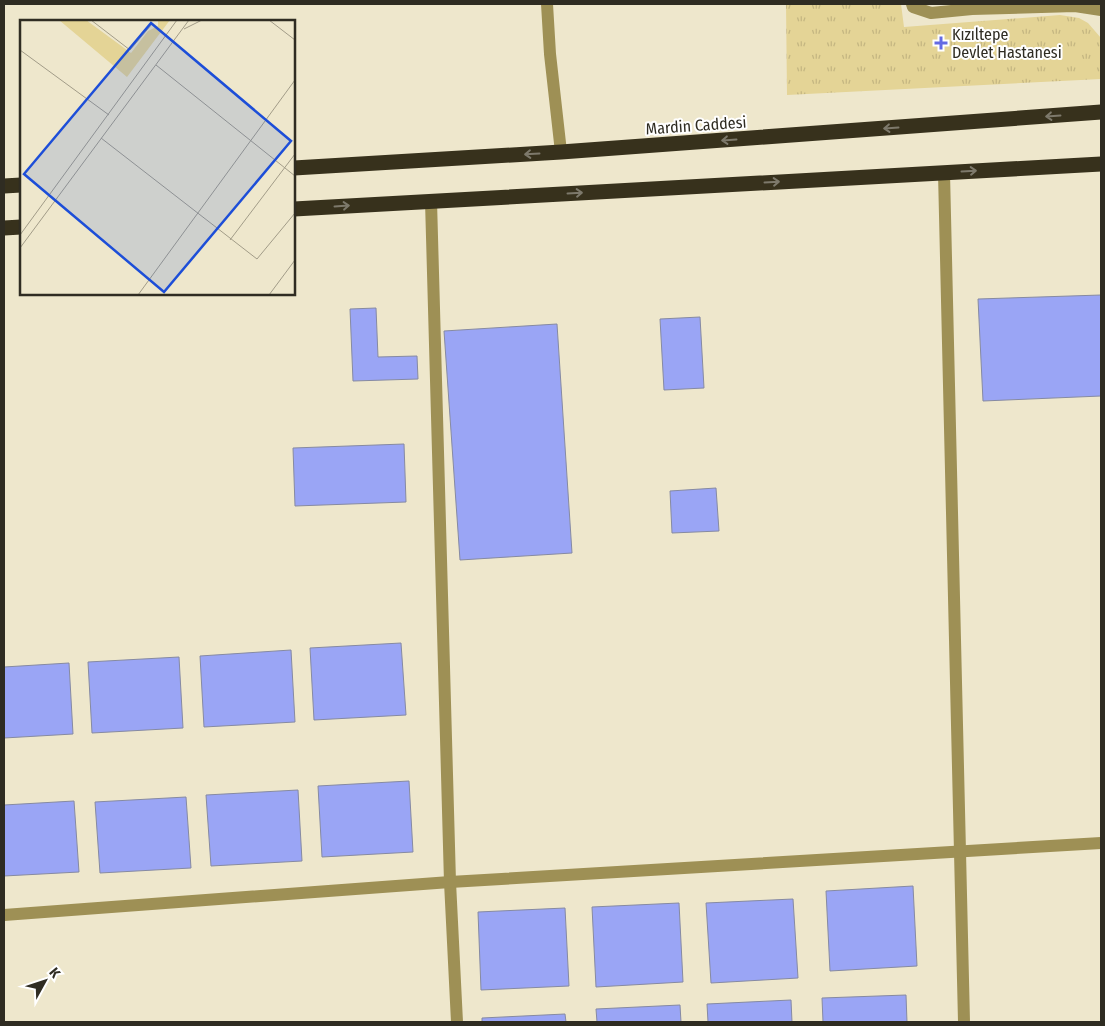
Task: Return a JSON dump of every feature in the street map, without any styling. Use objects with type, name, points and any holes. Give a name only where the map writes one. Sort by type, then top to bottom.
[{"type":"highway","name":"Mardin Caddesi","points":[[295,168],[562,152],[1101,112]]},
{"type":"highway","points":[[295,209],[1101,164]]},
{"type":"highway","points":[[4,186],[20,185]]},
{"type":"highway","points":[[4,228],[20,227]]},
{"type":"street","points":[[547,4],[550,54],[562,152]]},
{"type":"street","points":[[912,4],[913,7],[931,13],[972,9],[1075,6],[1101,10]]},
{"type":"street","points":[[944,173],[964,1022]]},
{"type":"street","points":[[431,201],[450,882],[457,1022]]},
{"type":"street","points":[[4,915],[450,882],[1101,842]]},
{"type":"green space","name":"Kızıltepe Devlet Hastanesi","points":[[786,4],[901,4],[904,27],[1060,15],[1079,18],[1088,23],[1101,38],[1101,79],[787,95]]},
{"type":"building","points":[[1101,295],[1101,396],[983,401],[978,299]]},
{"type":"building","points":[[376,308],[378,357],[417,356],[418,379],[353,381],[350,309]]},
{"type":"building","points":[[700,317],[704,388],[664,390],[660,319]]},
{"type":"building","points":[[557,324],[572,553],[460,560],[444,331]]},
{"type":"building","points":[[404,444],[406,502],[295,506],[293,448]]},
{"type":"building","points":[[716,488],[719,531],[672,533],[670,491]]},
{"type":"building","points":[[401,643],[406,715],[314,720],[310,648]]},
{"type":"building","points":[[291,650],[295,722],[204,727],[200,656]]},
{"type":"building","points":[[179,657],[183,728],[92,733],[88,662]]},
{"type":"building","points":[[69,663],[73,734],[4,738],[4,667]]},
{"type":"building","points":[[409,781],[413,852],[322,857],[318,786]]},
{"type":"building","points":[[298,790],[302,861],[211,866],[206,795]]},
{"type":"building","points":[[186,797],[191,868],[100,873],[95,802]]},
{"type":"building","points":[[74,801],[79,872],[4,876],[4,805]]},
{"type":"building","points":[[913,886],[917,966],[830,971],[826,891]]},
{"type":"building","points":[[793,899],[798,978],[711,983],[706,903]]},
{"type":"building","points":[[679,903],[683,982],[596,987],[592,907]]},
{"type":"building","points":[[565,908],[569,986],[481,990],[478,912]]},
{"type":"building","points":[[906,995],[907,1022],[823,1022],[822,998]]},
{"type":"building","points":[[791,1000],[792,1022],[708,1022],[707,1004]]},
{"type":"building","points":[[680,1005],[681,1022],[597,1022],[596,1009]]},
{"type":"building","points":[[565,1014],[566,1022],[482,1022],[482,1018]]},
{"type":"place","name":"Kızıltepe Devlet Hastanesi","points":[[941,43]]}]
